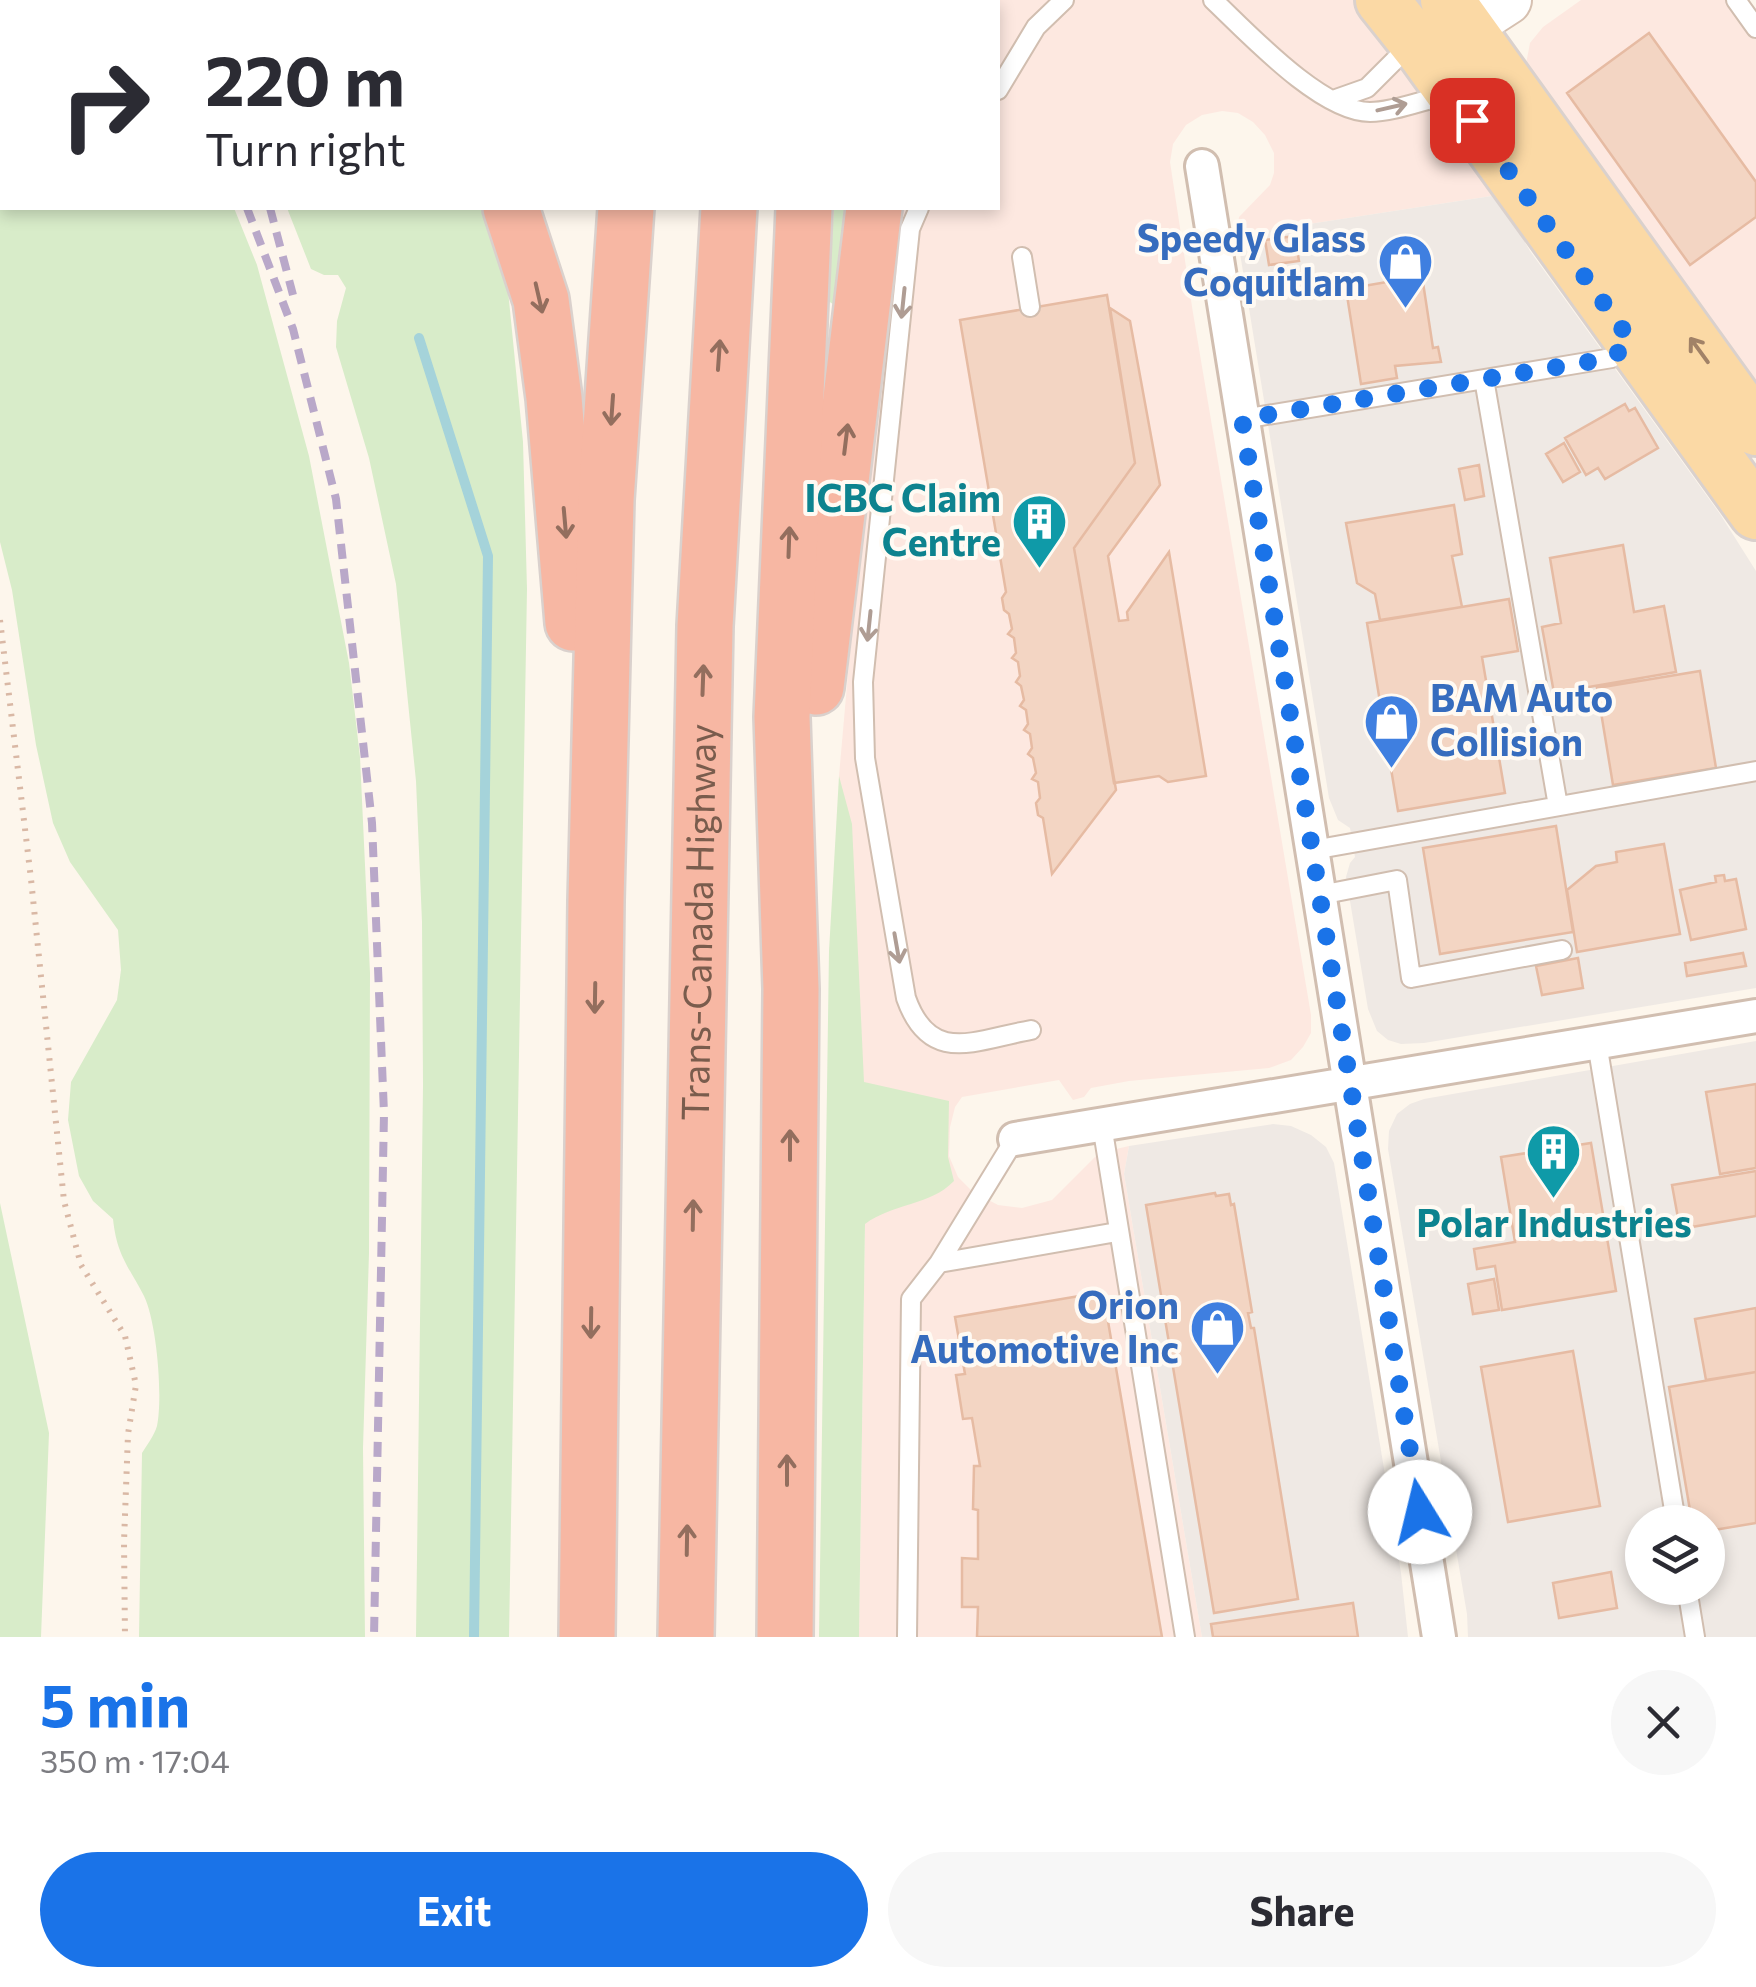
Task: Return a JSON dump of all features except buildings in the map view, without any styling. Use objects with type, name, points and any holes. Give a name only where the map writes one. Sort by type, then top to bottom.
[{"type":"highway","points":[[511,210],[541,300],[554,398],[596,901]]},
{"type":"highway","points":[[586,1637],[606,500],[626,210]]},
{"type":"highway","name":"Trans-Canada Highway","points":[[686,1637],[705,626],[730,210]]},
{"type":"highway","points":[[785,1637],[790,989],[782,717],[804,210]]},
{"type":"highway","points":[[790,989],[818,668],[874,210]]},
{"type":"main road","points":[[1382,0],[1452,36],[1756,430]]},
{"type":"main road","points":[[1452,36],[1631,341],[1756,512]]},
{"type":"street","points":[[1202,166],[1439,1637]]},
{"type":"street","points":[[1015,1139],[1756,1016]]},
{"type":"lane","points":[[1000,87],[1036,27],[1064,0]]},
{"type":"lane","points":[[1213,0],[1308,88],[1368,112],[1452,36]]},
{"type":"lane","points":[[1736,0],[1756,28]]},
{"type":"lane","points":[[1333,100],[1367,88],[1452,36]]},
{"type":"lane","points":[[918,210],[910,229],[863,682],[866,758],[906,998],[915,1024],[931,1038],[949,1045],[1031,1030]]},
{"type":"lane","points":[[1022,257],[1030,307]]},
{"type":"lane","points":[[1242,419],[1612,358],[1631,341]]},
{"type":"lane","points":[[1484,379],[1558,806]]},
{"type":"lane","points":[[1312,850],[1756,771]]},
{"type":"lane","points":[[1320,895],[1397,880],[1410,978],[1562,950]]},
{"type":"lane","points":[[1596,1043],[1673,1505]]},
{"type":"lane","points":[[1102,1125],[1185,1637]]},
{"type":"lane","points":[[907,1637],[911,1299],[939,1264],[1015,1139]]},
{"type":"lane","points":[[939,1264],[1118,1232]]},
{"type":"lane","points":[[1690,1605],[1696,1637]]},
{"type":"path","points":[[0,620],[32,879],[64,1200],[81,1266],[125,1336],[136,1384],[128,1434],[125,1637]]},
{"type":"shaded area","points":[[1000,0],[1360,0],[1498,195],[1237,235],[1239,217],[1270,185],[1274,173],[1274,153],[1265,135],[1238,113],[1202,115],[1186,125],[1173,144],[1170,162],[1311,1033],[1291,1060],[1269,1068],[1129,1081],[1091,1088],[1084,1097],[1073,1100],[1059,1080],[962,1097],[950,1127],[949,1156],[958,1177],[973,1192],[998,1205],[1022,1208],[1052,1200],[1099,1153],[1129,1146],[1124,1174],[1202,1637],[859,1637],[865,1224],[839,776],[853,617],[900,210],[1000,210]]},
{"type":"shaded area","points":[[1581,0],[1744,0],[1756,17],[1756,402],[1529,84],[1526,64],[1530,43],[1543,27]]},
{"type":"shaded area","points":[[1498,195],[1530,251],[1720,514],[1756,571],[1756,988],[1401,1044],[1377,1031],[1368,1009],[1346,877],[1355,857],[1350,828],[1338,820],[1329,798],[1237,235]]},
{"type":"shaded area","points":[[1756,1041],[1756,1637],[1468,1637],[1388,1149],[1389,1131],[1397,1114],[1410,1104]]},
{"type":"shaded area","points":[[1273,1124],[1291,1126],[1311,1135],[1326,1147],[1334,1163],[1408,1637],[1202,1637],[1124,1174],[1129,1146]]},
{"type":"green space","points":[[0,210],[235,210],[257,265],[309,456],[349,663],[360,757],[370,973],[369,1253],[363,1448],[365,1637],[139,1637],[142,1453],[156,1430],[159,1413],[155,1341],[149,1308],[120,1251],[113,1219],[93,1201],[79,1176],[68,1120],[71,1082],[117,1000],[121,970],[118,930],[70,862],[53,823],[0,542]]},
{"type":"green space","points":[[288,210],[489,210],[507,280],[523,442],[527,589],[509,1637],[416,1637],[423,1085],[416,781],[396,584],[369,458],[336,347],[337,321],[346,288],[338,275],[324,275],[311,269]]},
{"type":"green space","points":[[834,210],[852,210],[833,304],[828,301]]},
{"type":"green space","points":[[839,776],[852,824],[864,1082],[949,1101],[948,1157],[954,1181],[934,1195],[865,1224],[859,1637],[819,1637],[829,951]]},
{"type":"green space","points":[[0,1203],[49,1433],[41,1637],[0,1637]]},
{"type":"waterway","points":[[419,338],[488,556],[474,1637]]},
{"type":"railway","points":[[248,210],[293,329],[336,499],[372,823],[384,1113],[374,1637]]},
{"type":"railway","points":[[271,210],[293,295]]},
{"type":"place","name":"Speedy Glass Coquitlam","points":[[1405,310]]},
{"type":"place","name":"ICBC Claim Centre","points":[[1040,570]]},
{"type":"place","name":"BAM Auto Collision","points":[[1391,770]]},
{"type":"place","name":"Polar Industries","points":[[1554,1200]]},
{"type":"place","name":"Orion Automotive Inc","points":[[1218,1377]]},
{"type":"route","points":[[1420,1512],[1242,419],[1612,358],[1631,341],[1472,120]]}]
